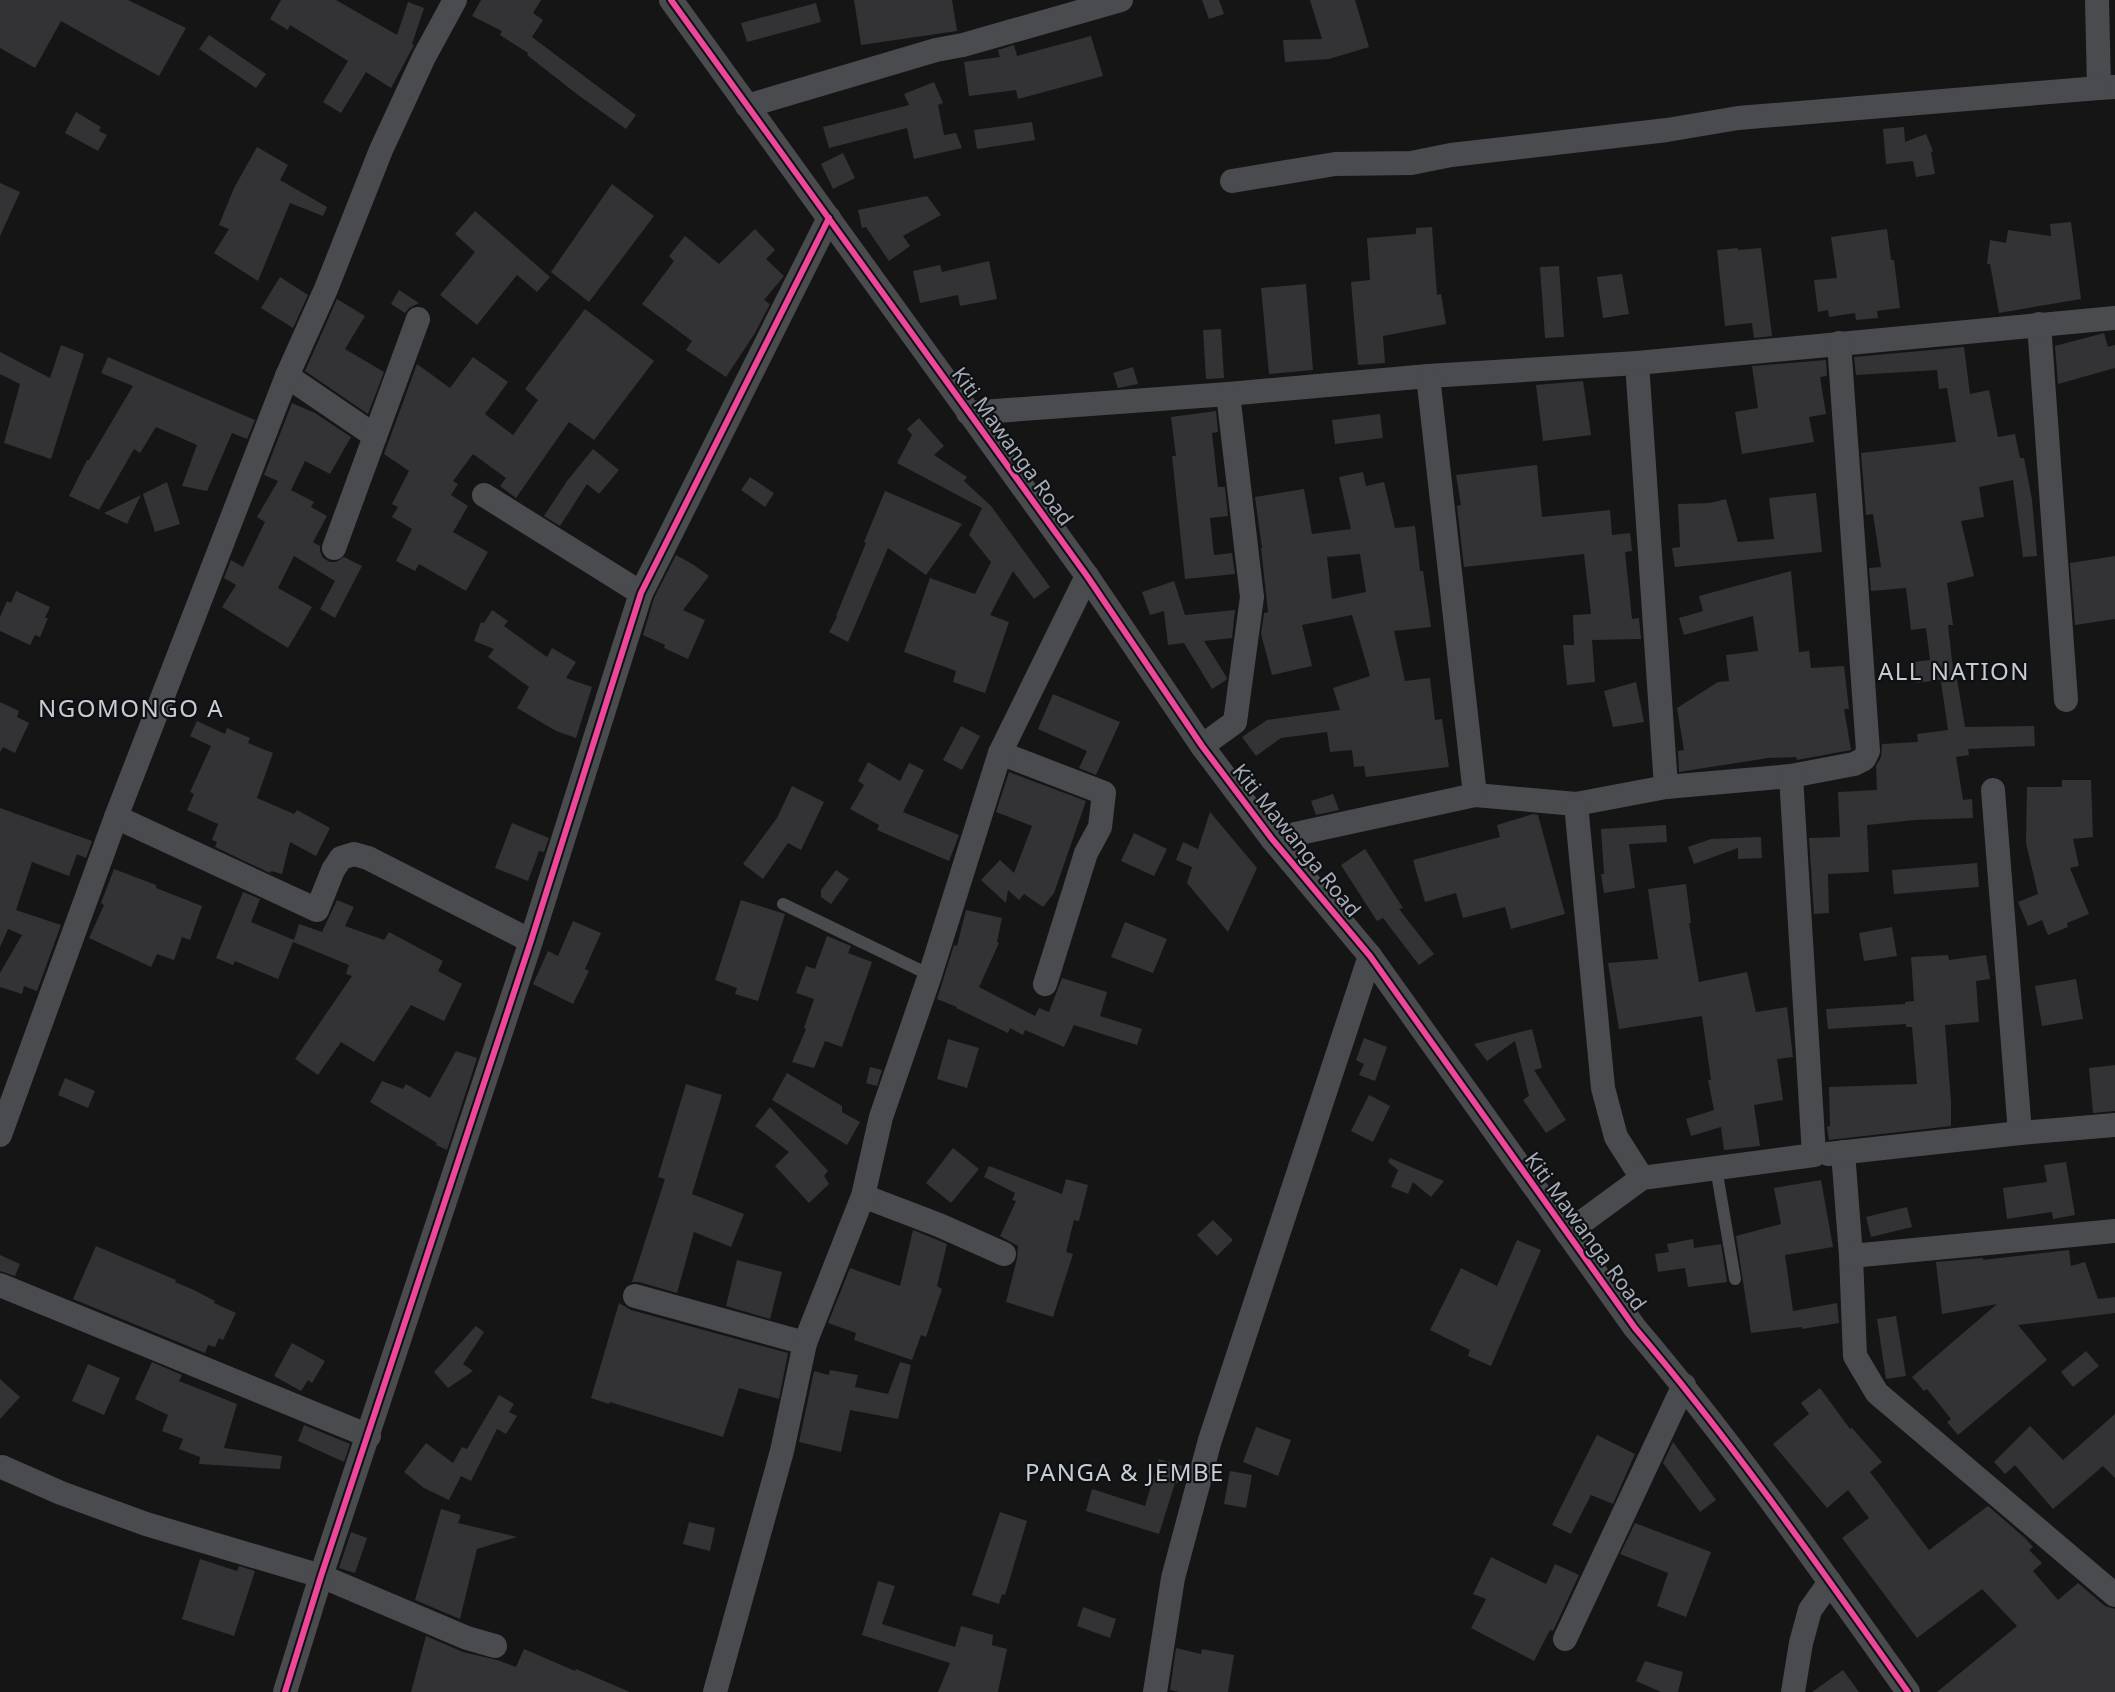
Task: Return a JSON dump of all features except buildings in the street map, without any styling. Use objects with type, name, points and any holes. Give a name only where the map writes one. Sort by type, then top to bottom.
[{"type":"street","name":"Kiti Mawanga Road","points":[[670,0],[1087,576],[1202,746],[1272,839],[1370,956],[1635,1328],[1684,1385],[1830,1582],[1908,1692]]},
{"type":"street","points":[[747,105],[936,50],[963,45],[1121,0]]},
{"type":"street","points":[[1232,181],[1335,164],[1411,163],[1451,155],[1667,130],[1738,118],[2107,87],[2097,0]]},
{"type":"street","points":[[0,1136],[116,817],[287,376],[326,289],[381,150],[447,4]]},
{"type":"street","points":[[285,1692],[321,1576],[531,941],[641,594],[829,218]]},
{"type":"street","points":[[969,412],[1228,394],[1428,376],[1637,363],[2115,318]]},
{"type":"street","points":[[334,548],[418,319]]},
{"type":"street","points":[[2039,324],[2066,700]]},
{"type":"street","points":[[1272,839],[1475,795],[1576,804],[1666,787],[1791,776],[1854,764],[1864,759],[1868,750],[1839,343]]},
{"type":"street","points":[[1637,363],[1666,787]]},
{"type":"street","points":[[287,376],[375,436]]},
{"type":"street","points":[[1428,376],[1475,795]]},
{"type":"street","points":[[1202,746],[1235,722],[1252,597],[1228,394]]},
{"type":"street","points":[[484,495],[641,594]]},
{"type":"street","points":[[715,1692],[782,1451],[805,1343],[862,1196],[881,1117],[930,975],[1000,753],[1087,576]]},
{"type":"street","points":[[1000,753],[1104,794],[1100,827],[1086,853],[1045,984]]},
{"type":"street","points":[[1791,776],[1814,1155]]},
{"type":"street","points":[[1993,790],[2020,1132]]},
{"type":"street","points":[[1576,804],[1603,1089],[1616,1137],[1642,1178]]},
{"type":"street","points":[[116,817],[317,910],[333,870],[341,858],[354,854],[368,858],[531,941]]},
{"type":"street","points":[[1155,1692],[1173,1578],[1210,1440],[1370,956]]},
{"type":"street","points":[[1567,1233],[1642,1178],[1814,1155],[2020,1132],[2115,1125]]},
{"type":"street","points":[[1843,1152],[1851,1256],[1855,1356],[1861,1370],[1877,1393],[2112,1587]]},
{"type":"street","points":[[862,1196],[939,1225],[1004,1254]]},
{"type":"street","points":[[1851,1256],[2115,1231]]},
{"type":"street","points":[[0,1285],[369,1436]]},
{"type":"street","points":[[635,1296],[805,1343]]},
{"type":"street","points":[[1565,1639],[1684,1385]]},
{"type":"street","points":[[2,1467],[61,1494],[146,1524],[321,1576],[466,1638],[495,1646]]},
{"type":"street","points":[[1793,1692],[1801,1643],[1810,1610],[1830,1582]]},
{"type":"lane","points":[[783,904],[930,975]]},
{"type":"lane","points":[[1716,1168],[1735,1279]]},
{"type":"cycle path","points":[[671,0],[1087,576],[1202,746],[1272,839],[1370,956],[1635,1328],[1741,1461],[1908,1692]]},
{"type":"cycle path","points":[[285,1692],[321,1576],[531,941],[641,593],[829,218]]},
{"type":"district","name":"ALL NATION","points":[[1954,670]]},
{"type":"district","name":"NGOMONGO A","points":[[131,707]]},
{"type":"district","name":"PANGA & JEMBE","points":[[1125,1471]]}]
